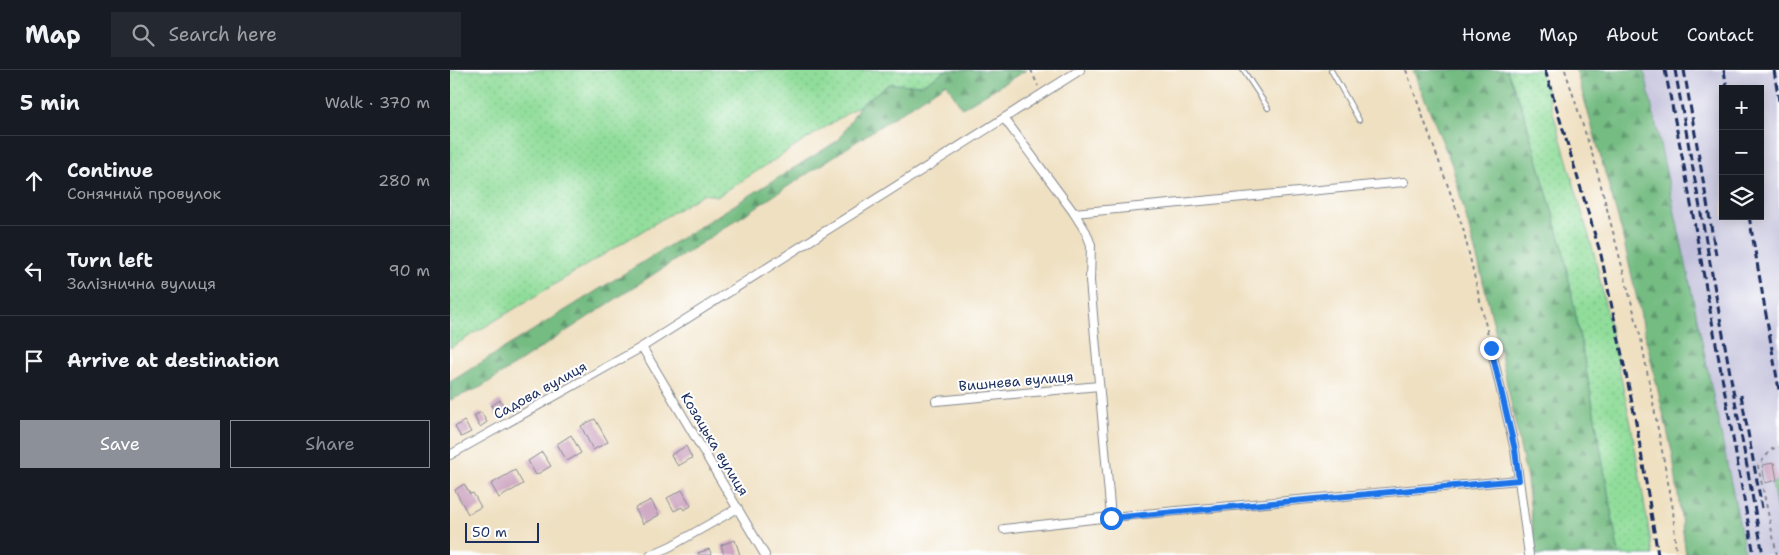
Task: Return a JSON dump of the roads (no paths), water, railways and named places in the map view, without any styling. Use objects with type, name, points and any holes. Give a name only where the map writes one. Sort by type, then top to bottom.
[{"type":"street","name":"Садова вулиця","points":[[450,455],[642,347],[1080,70]]},
{"type":"street","points":[[1004,118],[1074,213],[1086,232],[1091,245],[1090,280],[1111,518]]},
{"type":"street","points":[[1074,213],[1404,182]]},
{"type":"street","name":"Козацька вулиця","points":[[642,347],[765,555]]},
{"type":"street","points":[[1491,348],[1515,450],[1529,555]]},
{"type":"street","name":"Вишнева вулиця","points":[[936,401],[1099,386]]},
{"type":"street","points":[[1004,529],[1519,480]]},
{"type":"street","points":[[651,555],[671,546],[738,508]]},
{"type":"street","points":[[671,546],[672,555]]},
{"type":"lane","points":[[1243,70],[1268,108]]},
{"type":"lane","points":[[1331,70],[1360,120]]},
{"type":"railway","points":[[1545,70],[1601,255],[1636,422],[1658,555]]},
{"type":"railway","points":[[1665,70],[1754,555]]},
{"type":"railway","points":[[1675,70],[1763,555]]},
{"type":"railway","points":[[1684,70],[1716,255]]},
{"type":"railway","points":[[1724,70],[1726,85]]},
{"type":"railway","points":[[1774,70],[1779,101]]},
{"type":"railway","points":[[1750,220],[1779,390]]},
{"type":"railway","points":[[1741,395],[1762,508]]}]
